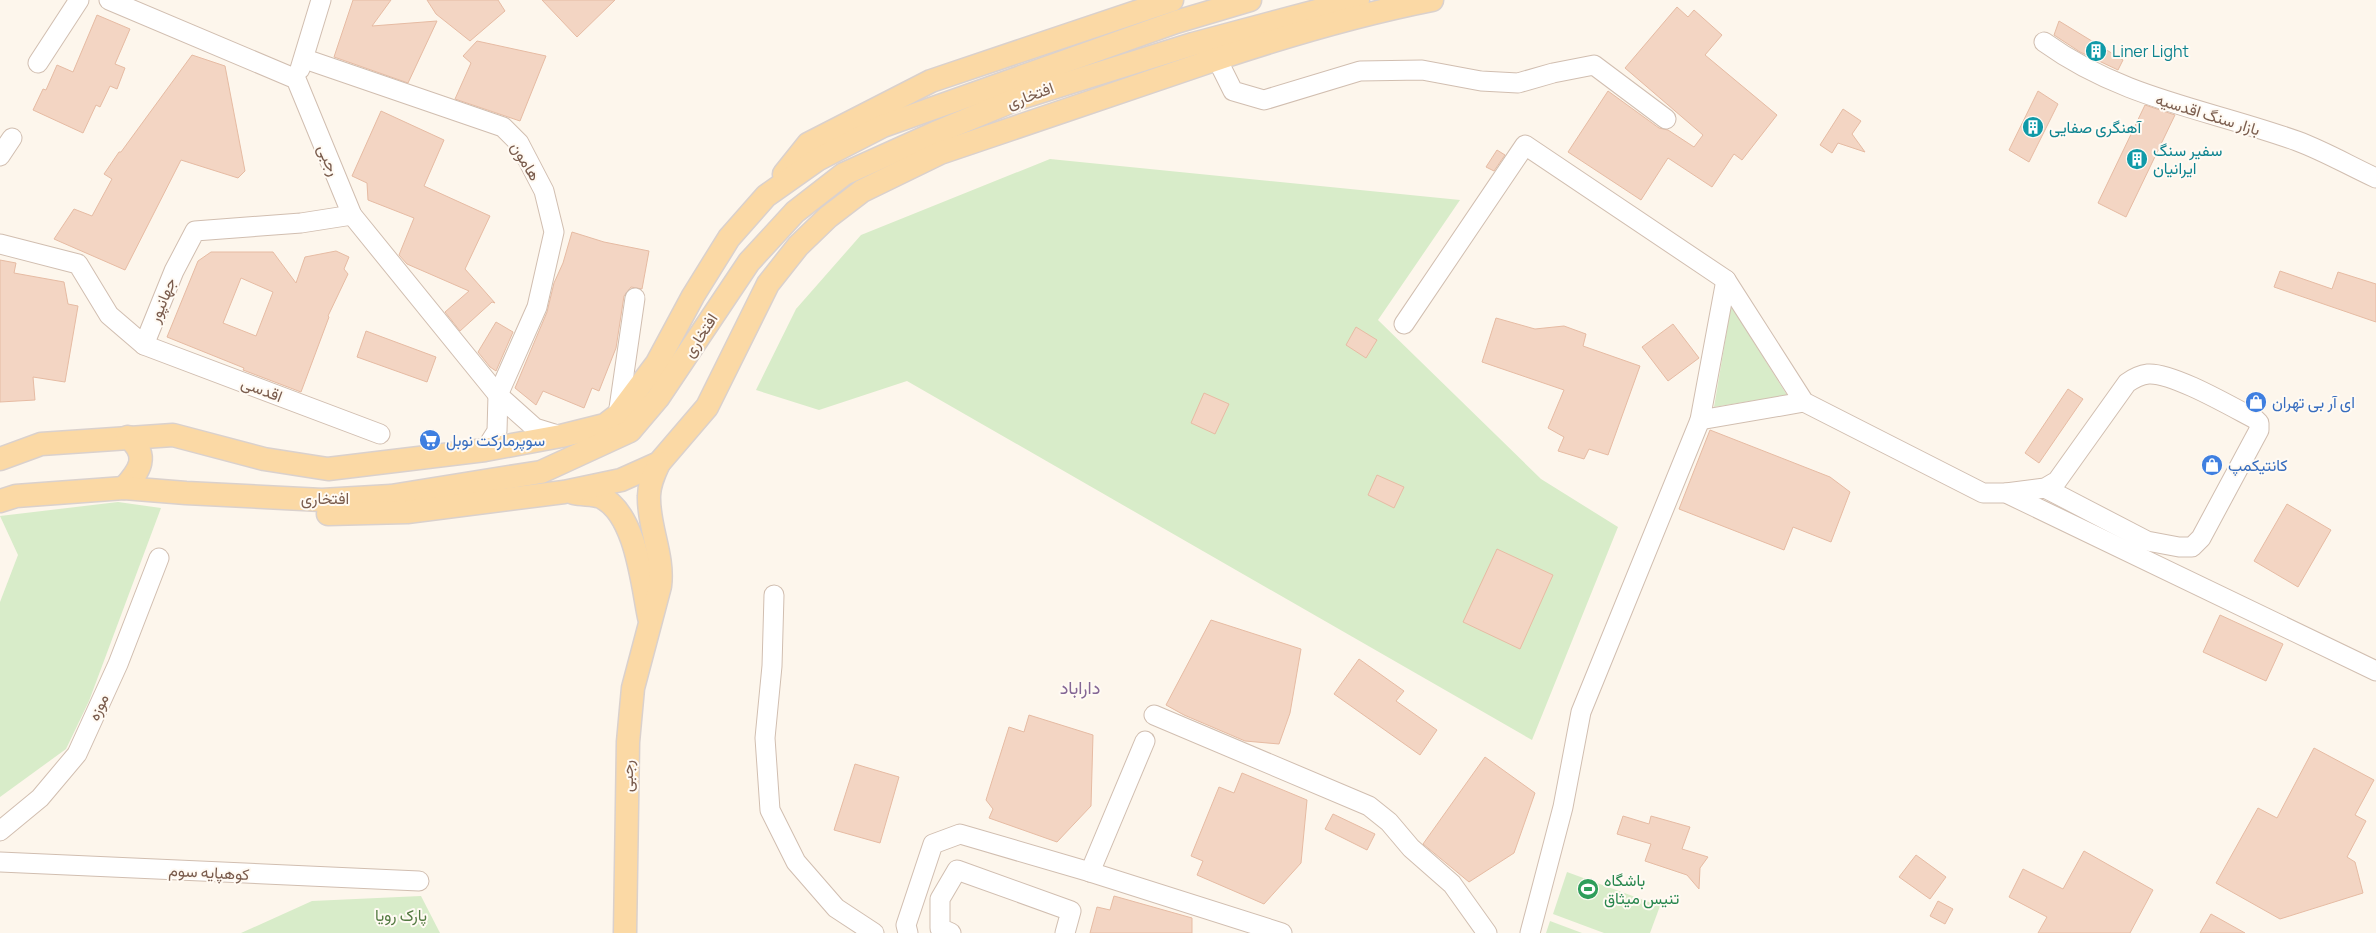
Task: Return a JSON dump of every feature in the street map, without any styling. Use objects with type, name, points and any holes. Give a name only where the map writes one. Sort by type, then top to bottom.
[{"type":"main road","points":[[766,196],[808,144],[931,81],[1172,0]]},
{"type":"main road","name":"افتخاری","points":[[0,459],[41,444],[173,435],[264,459],[328,468],[485,450],[561,436],[605,425],[618,415],[657,362],[693,296],[729,238],[766,196],[817,160],[883,126],[1176,22],[1250,0]]},
{"type":"main road","name":"افتخاری","points":[[0,501],[16,496],[124,488],[322,500],[391,496],[541,472],[630,430],[658,398],[749,262],[794,212],[844,174],[935,133],[1020,98],[1193,44],[1358,0]]},
{"type":"main road","points":[[186,493],[270,510],[323,514],[407,512],[564,492],[621,480],[659,463],[707,407],[768,284],[798,246],[828,217],[862,191],[940,153],[1217,59],[1391,9],[1432,0]]},
{"type":"main road","points":[[124,488],[139,470],[141,456],[139,449],[128,437]]},
{"type":"main road","name":"رجبی","points":[[625,933],[628,742],[633,688],[649,621],[660,586],[662,570],[652,527],[648,496],[651,481],[659,463]]},
{"type":"main road","name":"رجبی","points":[[564,492],[599,496],[610,502],[622,516],[633,544],[649,621]]},
{"type":"street","points":[[38,63],[79,0]]},
{"type":"street","points":[[108,0],[296,79],[305,59],[322,0]]},
{"type":"street","name":"بازار سنگ اقدسیه","points":[[2044,42],[2077,65],[2152,98],[2297,142],[2376,178]]},
{"type":"street","name":"هامون","points":[[305,59],[503,127],[519,143],[544,191],[554,232],[537,307],[498,395]]},
{"type":"street","points":[[1217,59],[1233,91],[1264,100],[1360,72],[1422,70],[1481,81],[1518,83],[1553,72],[1594,65],[1666,119]]},
{"type":"street","name":"رجبی","points":[[296,79],[352,215],[498,395],[535,428],[561,436]]},
{"type":"street","points":[[0,156],[12,138]]},
{"type":"street","points":[[1404,324],[1525,145],[1726,280],[1804,402],[1984,493],[2006,493],[2045,488],[2057,481],[2127,383],[2138,376],[2150,374],[2167,376],[2255,419],[2259,424],[2259,430],[2201,538],[2192,547],[2179,547],[2146,541],[2045,488]]},
{"type":"street","name":"جهانپور","points":[[0,244],[78,264],[109,315],[144,345],[174,271],[195,231],[300,223],[352,215]]},
{"type":"street","points":[[1530,933],[1563,807],[1581,712],[1700,420],[1726,280]]},
{"type":"street","points":[[618,415],[635,298]]},
{"type":"street","name":"اقدسی","points":[[144,345],[380,434]]},
{"type":"street","points":[[485,450],[497,431],[498,395]]},
{"type":"street","points":[[1700,420],[1804,402]]},
{"type":"street","points":[[2006,493],[2376,671]]},
{"type":"street","name":"موزه","points":[[0,831],[40,798],[77,754],[118,664],[159,558]]},
{"type":"street","points":[[774,595],[772,666],[765,738],[770,810],[796,862],[836,908],[874,933]]},
{"type":"street","points":[[1154,715],[1369,806],[1389,822],[1411,848],[1452,884],[1487,933]]},
{"type":"street","points":[[1090,872],[1145,740]]},
{"type":"street","points":[[908,933],[906,925],[934,844],[960,834],[1090,872],[1282,933]]},
{"type":"street","name":"کوهپایه سوم","points":[[0,862],[419,881]]},
{"type":"street","points":[[951,933],[940,928],[940,899],[957,870],[1071,911],[1065,933]]},
{"type":"street","points":[[918,892],[940,899]]},
{"type":"green space","points":[[1050,159],[1460,200],[1378,320],[1541,479],[1618,527],[1532,740],[907,381],[819,410],[756,390],[796,309],[861,235]]},
{"type":"green space","points":[[1731,306],[1787,395],[1714,407]]},
{"type":"green space","points":[[118,502],[161,508],[89,701],[66,749],[0,797],[0,602],[18,555],[0,516]]},
{"type":"green space","name":"باشگاه تنيس ميثاق","points":[[1567,872],[1660,906],[1650,933],[1604,933],[1553,914]]},
{"type":"green space","name":"پارک رویا","points":[[421,896],[440,933],[241,933],[312,901]]},
{"type":"green space","points":[[1550,921],[1582,933],[1546,933]]},
{"type":"building","points":[[353,0],[391,0],[372,26],[437,21],[408,83],[334,57]]},
{"type":"building","points":[[427,0],[498,0],[505,11],[470,41],[436,14]]},
{"type":"building","points":[[542,0],[615,0],[577,37]]},
{"type":"building","points":[[1677,7],[1688,17],[1694,10],[1722,35],[1705,55],[1777,115],[1742,160],[1734,154],[1712,187],[1668,158],[1641,200],[1568,152],[1608,91],[1659,128],[1668,130],[1694,147],[1703,135],[1625,68]]},
{"type":"building","points":[[97,15],[130,29],[115,64],[125,68],[117,89],[110,86],[100,107],[96,105],[83,133],[33,110],[43,89],[46,90],[57,65],[73,72]]},
{"type":"building","points":[[2059,21],[2123,60],[2118,70],[2080,52],[2054,35]]},
{"type":"building","points":[[477,41],[546,56],[520,121],[455,99],[471,63],[463,56]]},
{"type":"building","points":[[192,55],[225,66],[245,171],[238,178],[181,160],[125,270],[54,239],[74,209],[92,216],[112,179],[104,174]]},
{"type":"building","name":"آهنگری صفایی","points":[[2038,91],[2058,104],[2029,162],[2009,150]]},
{"type":"building","name":"سفیر سنگ ایرانیان","points":[[2145,105],[2175,115],[2126,217],[2098,203]]},
{"type":"building","points":[[1843,109],[1861,121],[1852,134],[1865,152],[1838,143],[1832,153],[1820,145]]},
{"type":"building","points":[[381,111],[444,140],[424,186],[490,216],[465,269],[495,303],[492,302],[460,331],[445,312],[469,291],[407,264],[399,255],[414,218],[368,200],[367,183],[352,176]]},
{"type":"building","points":[[1497,150],[1505,155],[1494,171],[1486,167]]},
{"type":"building","points":[[572,232],[604,242],[649,251],[642,289],[631,287],[624,296],[616,348],[599,391],[592,388],[584,408],[543,391],[536,405],[515,388],[547,312],[554,283],[563,263]]},
{"type":"building","points":[[336,251],[349,257],[344,269],[348,274],[328,316],[301,392],[243,370],[244,368],[167,337],[198,261],[211,252],[273,252],[296,283],[305,257]],"holes":[[[241,278],[273,292],[256,336],[223,323]]]},
{"type":"building","points":[[0,260],[16,263],[14,273],[64,282],[68,304],[78,306],[65,382],[33,377],[35,400],[0,402]]},
{"type":"building","points":[[2280,271],[2332,289],[2338,272],[2376,284],[2376,322],[2274,287]]},
{"type":"building","points":[[1496,318],[1535,329],[1564,326],[1586,334],[1583,346],[1640,366],[1608,455],[1589,449],[1584,459],[1558,451],[1564,437],[1548,428],[1564,390],[1482,362]]},
{"type":"building","points":[[496,322],[513,332],[496,371],[490,367],[478,352]]},
{"type":"building","points":[[1673,324],[1699,358],[1668,381],[1642,347]]},
{"type":"building","points":[[1356,327],[1377,340],[1366,358],[1346,345]]},
{"type":"building","points":[[366,331],[436,357],[427,382],[357,357]]},
{"type":"building","points":[[2068,389],[2083,399],[2039,463],[2025,453]]},
{"type":"building","points":[[1204,393],[1229,404],[1215,434],[1191,423]]},
{"type":"building","points":[[1710,430],[1830,477],[1850,492],[1831,542],[1793,527],[1784,550],[1679,509]]},
{"type":"building","points":[[1377,475],[1404,487],[1394,508],[1368,495]]},
{"type":"building","points":[[2287,504],[2331,530],[2298,587],[2254,561]]},
{"type":"building","points":[[1497,549],[1553,575],[1520,649],[1463,622]]},
{"type":"building","points":[[2220,615],[2283,644],[2266,681],[2203,652]]},
{"type":"building","points":[[1211,620],[1301,649],[1290,713],[1279,744],[1245,741],[1184,715],[1166,705]]},
{"type":"building","points":[[1359,659],[1404,691],[1396,701],[1437,730],[1420,755],[1334,694]]},
{"type":"building","points":[[1029,715],[1093,735],[1091,806],[1057,842],[989,818],[993,809],[986,800],[1009,727],[1024,732]]},
{"type":"building","points":[[2314,748],[2374,780],[2355,815],[2366,821],[2347,857],[2355,862],[2363,893],[2280,919],[2216,883],[2258,808],[2277,818]]},
{"type":"building","points":[[1485,757],[1535,793],[1514,853],[1469,882],[1423,844]]},
{"type":"building","points":[[855,764],[899,777],[880,843],[834,830]]},
{"type":"building","points":[[1242,773],[1307,800],[1301,863],[1264,904],[1197,875],[1203,861],[1191,856],[1219,787],[1234,793]]},
{"type":"building","points":[[1333,814],[1375,834],[1367,850],[1325,829]]},
{"type":"building","points":[[1623,816],[1649,824],[1651,816],[1690,827],[1682,849],[1708,857],[1700,868],[1699,889],[1687,875],[1645,861],[1651,844],[1617,834]]},
{"type":"building","points":[[2084,851],[2153,890],[2130,933],[2038,933],[2047,917],[2009,897],[2023,869],[2063,889]]},
{"type":"building","points":[[1916,855],[1946,877],[1930,899],[1899,877]]},
{"type":"building","points":[[1114,896],[1192,918],[1192,933],[1090,933],[1097,907],[1110,910]]},
{"type":"building","points":[[1938,901],[1953,909],[1945,924],[1930,916]]},
{"type":"building","points":[[2211,914],[2245,933],[2200,933]]},
{"type":"place","name":"Liner Light","points":[[2096,51]]},
{"type":"place","name":"آهنگری صفایی","points":[[2033,127]]},
{"type":"place","name":"سفیر سنگ ایرانیان","points":[[2137,159]]},
{"type":"place","name":"ای آر بی تهران","points":[[2256,402]]},
{"type":"place","name":"سوپرمارکت نوبل","points":[[430,440]]},
{"type":"place","name":"کانتیکمپ","points":[[2212,465]]},
{"type":"place","name":"باشگاه تنيس ميثاق","points":[[1588,889]]},
{"type":"district","name":"داراباد","points":[[1080,687]]}]
